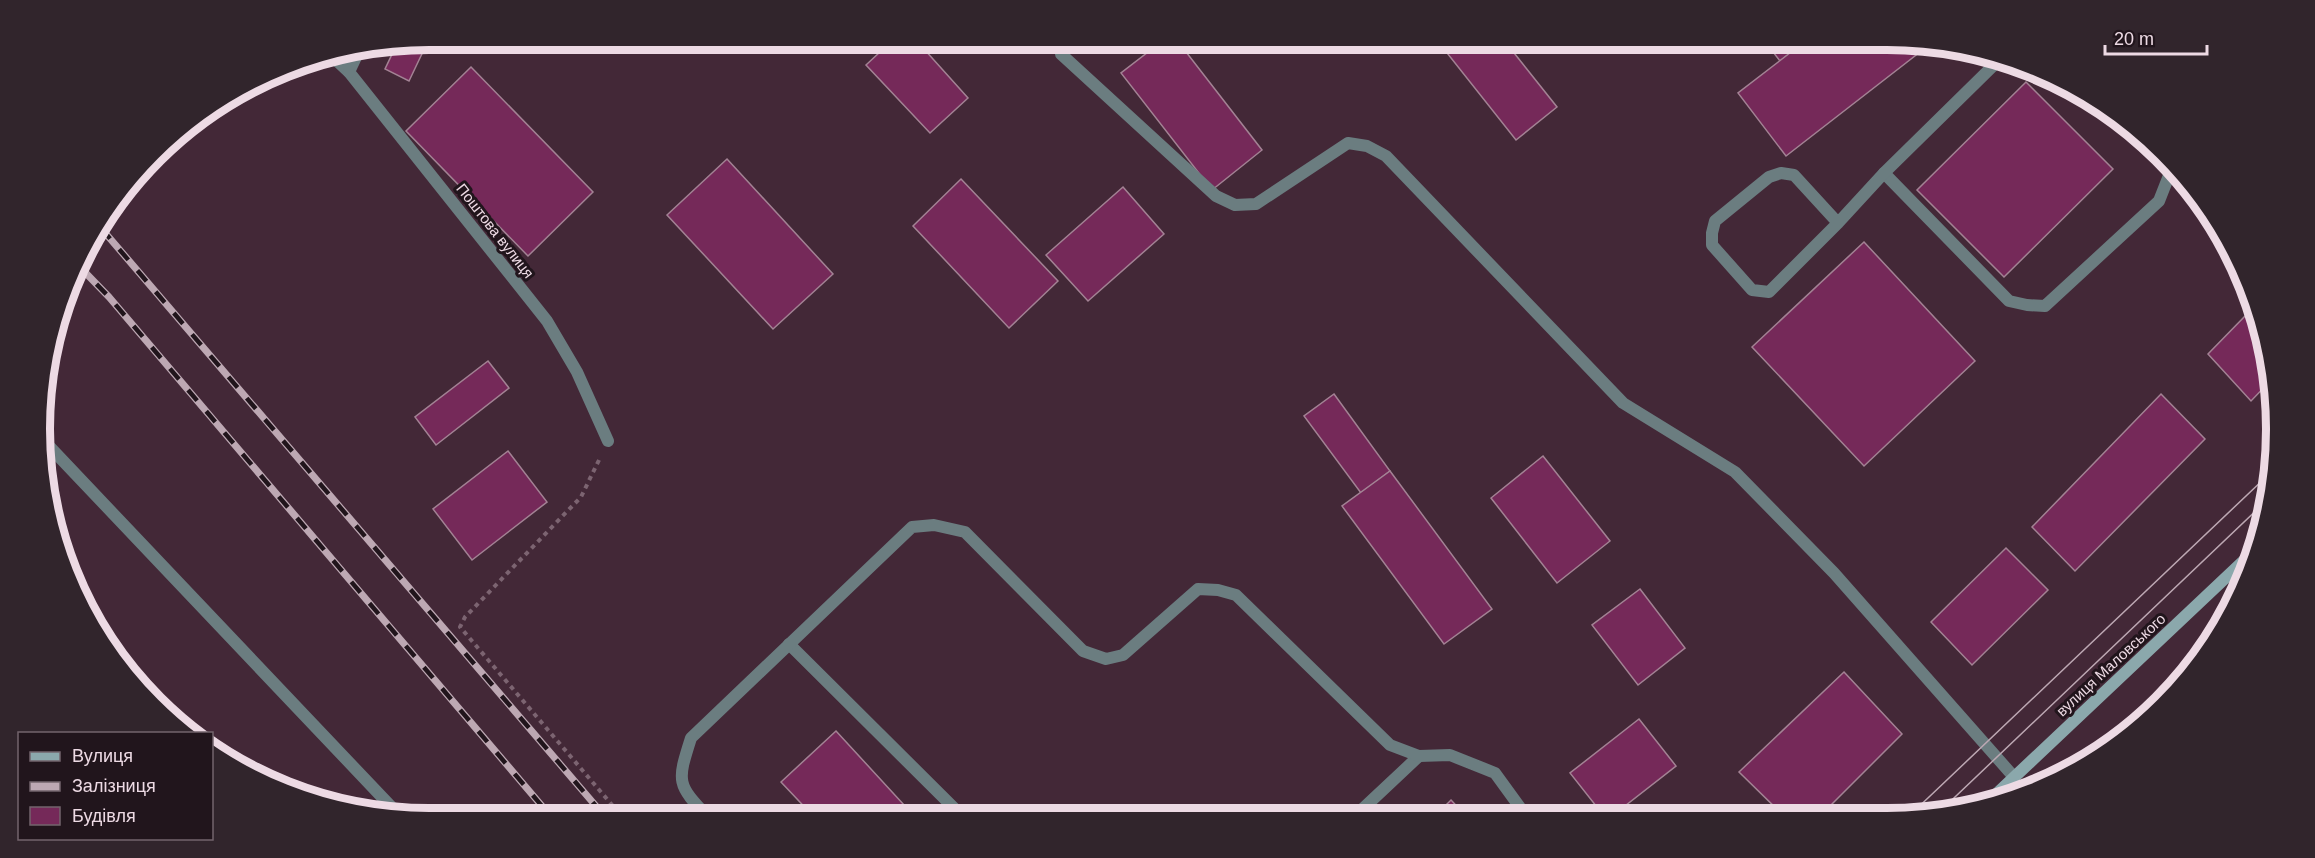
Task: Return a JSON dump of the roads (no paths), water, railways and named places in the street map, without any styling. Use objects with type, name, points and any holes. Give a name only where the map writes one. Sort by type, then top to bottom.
[{"type":"street","points":[[1061,54],[1215,196],[1235,205],[1256,204],[1348,143],[1367,146],[1386,156],[1623,404],[1736,472],[1834,573],[2014,777]]},
{"type":"street","points":[[350,72],[356,57]]},
{"type":"street","name":"Поштова вулиця","points":[[337,61],[350,72],[547,321],[577,372],[608,441]]},
{"type":"street","points":[[1838,223],[1794,175],[1780,173],[1769,177],[1716,220],[1712,232],[1712,245],[1752,290],[1769,292],[1838,223],[1884,173],[1994,65]]},
{"type":"street","points":[[1884,173],[2008,301],[2045,306],[2158,201],[2169,176]]},
{"type":"street","points":[[50,447],[391,806]]},
{"type":"street","points":[[699,808],[686,795],[680,772],[691,738],[912,527],[934,525],[965,532],[1083,651],[1106,659],[1123,655],[1198,589],[1218,590],[1236,595],[1390,745],[1419,756],[1450,755],[1495,773],[1520,808]]},
{"type":"street","name":"вулиця Маловського","points":[[2000,791],[2241,564]]},
{"type":"street","points":[[789,644],[954,808]]},
{"type":"street","points":[[1364,808],[1419,756]]},
{"type":"tram line","points":[[1918,807],[2262,481]]},
{"type":"tram line","points":[[1949,803],[2257,510]]},
{"type":"railway","points":[[104,232],[598,808]]},
{"type":"railway","points":[[84,271],[109,297],[544,808]]}]
